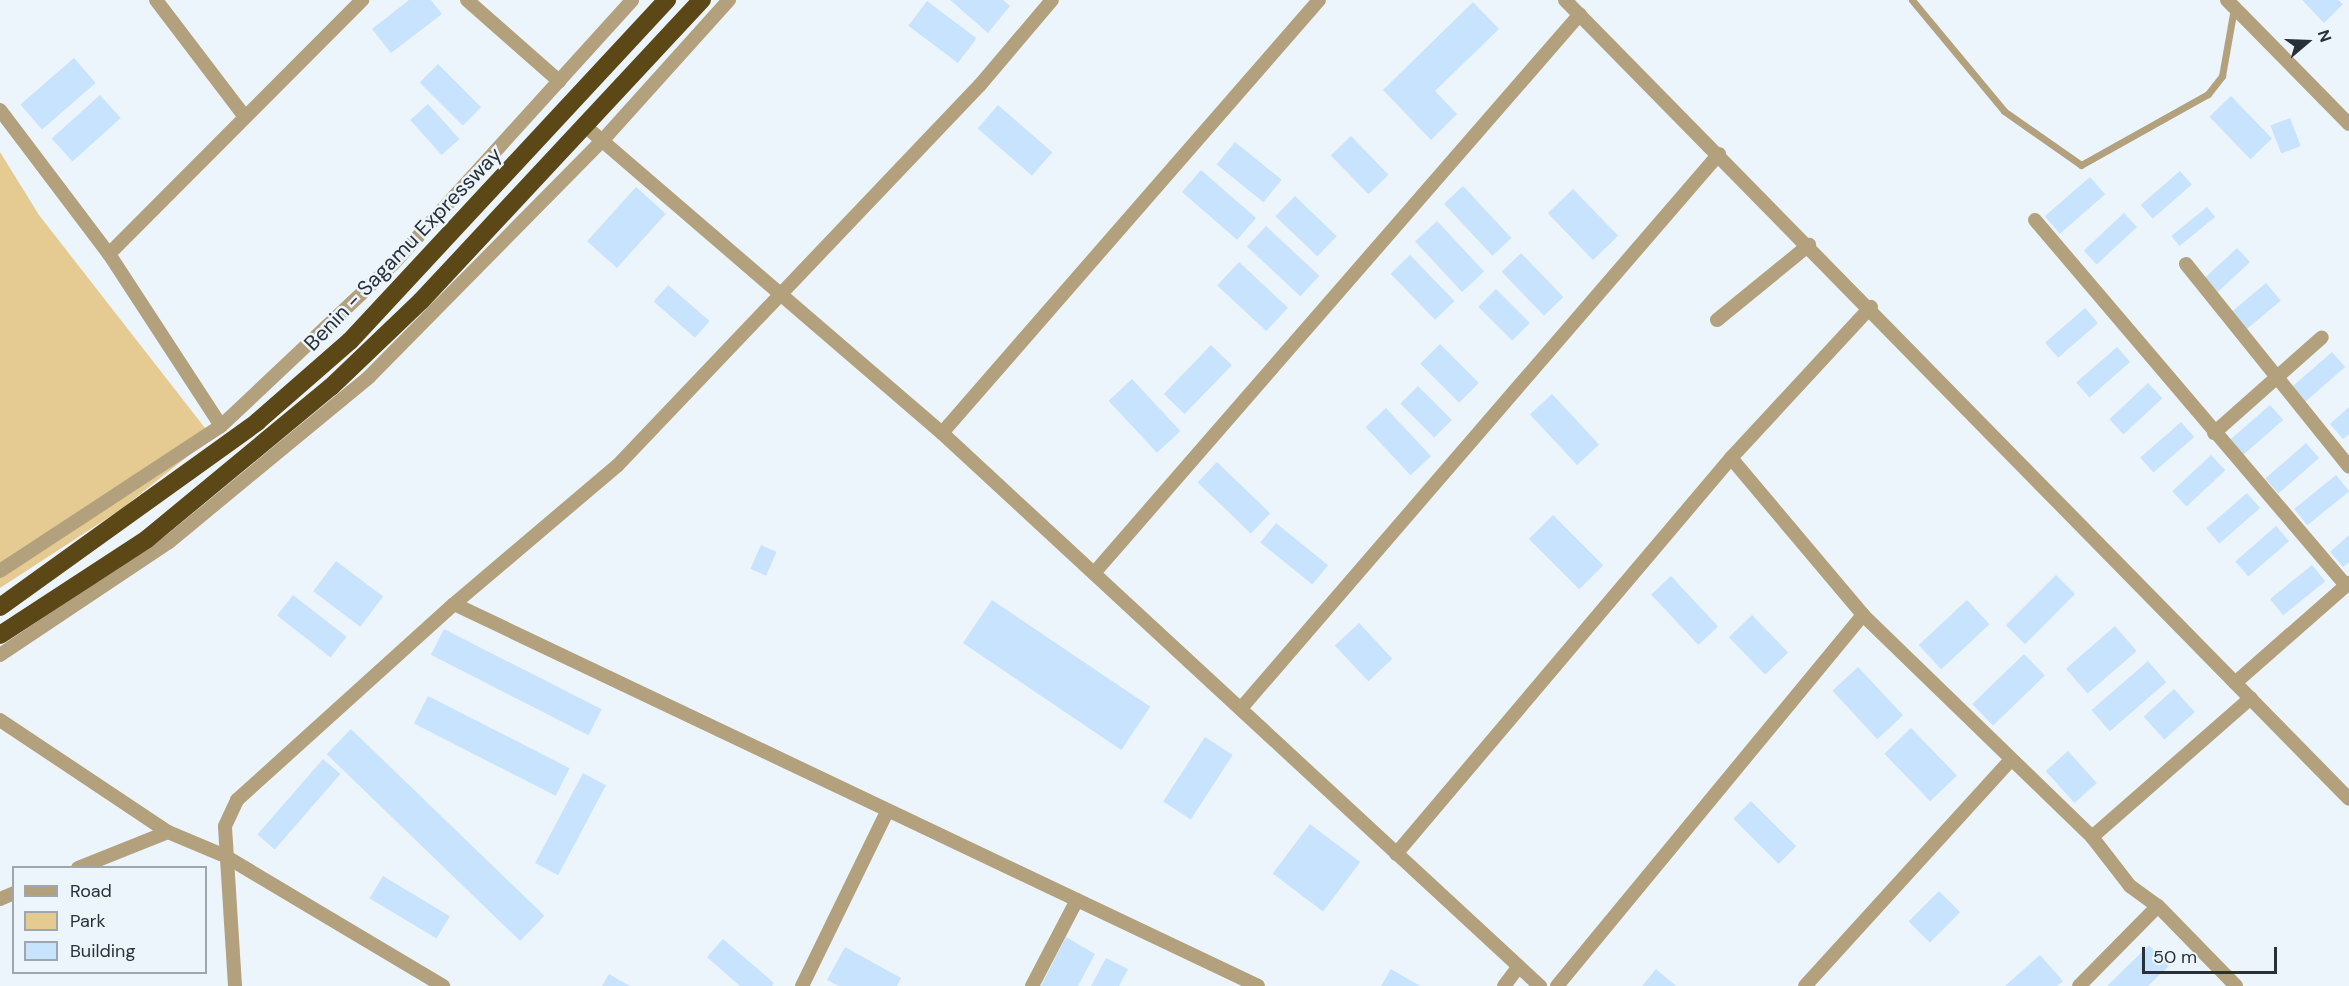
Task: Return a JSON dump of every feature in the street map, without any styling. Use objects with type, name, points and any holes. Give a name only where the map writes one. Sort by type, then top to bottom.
[{"type":"highway","name":"Benin - Sagamu Expressway","points":[[0,607],[257,422],[350,341],[437,253],[667,0]]},
{"type":"highway","points":[[0,635],[147,539],[239,466],[331,387],[452,269],[702,0]]},
{"type":"highway","points":[[437,253],[452,269]]},
{"type":"street","points":[[156,0],[245,117]]},
{"type":"street","points":[[109,254],[362,0]]},
{"type":"street","points":[[467,0],[559,81]]},
{"type":"street","points":[[0,571],[220,426],[393,264],[632,0]]},
{"type":"street","points":[[0,655],[170,543],[285,450],[418,329],[602,141],[729,0]]},
{"type":"street","points":[[235,986],[225,856],[225,826],[237,800],[454,604],[617,466],[782,296],[1052,0]]},
{"type":"street","points":[[942,433],[1319,0]]},
{"type":"street","points":[[1565,0],[1871,307],[2349,799]]},
{"type":"street","points":[[2230,4],[2349,124]]},
{"type":"street","points":[[1095,572],[1580,14]]},
{"type":"street","points":[[0,110],[109,254],[220,426]]},
{"type":"street","points":[[585,126],[942,433],[1243,706],[1396,854],[1518,969],[1540,986]]},
{"type":"street","points":[[1243,706],[1719,154]]},
{"type":"street","points":[[2035,220],[2214,433],[2348,584],[2235,683]]},
{"type":"street","points":[[1718,320],[1809,245]]},
{"type":"street","points":[[2186,264],[2273,376],[2349,467]]},
{"type":"street","points":[[1396,854],[1731,458],[1871,307]]},
{"type":"street","points":[[2214,433],[2273,376],[2322,337]]},
{"type":"street","points":[[1731,458],[1863,615],[2092,837],[2130,886],[2158,906],[2236,986]]},
{"type":"street","points":[[454,604],[886,814],[1077,900],[1257,986]]},
{"type":"street","points":[[1557,986],[1863,615]]},
{"type":"street","points":[[2092,837],[2252,698]]},
{"type":"street","points":[[0,720],[168,832],[225,856],[443,986]]},
{"type":"street","points":[[1805,986],[2011,760]]},
{"type":"street","points":[[802,986],[886,814]]},
{"type":"street","points":[[81,866],[168,832]]},
{"type":"street","points":[[1032,986],[1077,900]]},
{"type":"street","points":[[2079,986],[2158,906]]},
{"type":"street","points":[[1504,986],[1518,969]]},
{"type":"lane","points":[[1912,0],[2004,111],[2081,165],[2208,94],[2222,76],[2230,4]]},
{"type":"green space","points":[[0,152],[39,215],[212,437],[120,510],[0,588]]},
{"type":"building","points":[[409,0],[431,0],[442,14],[391,53],[372,29]]},
{"type":"building","points":[[950,0],[1003,0],[1010,6],[988,33]]},
{"type":"building","points":[[2302,0],[2338,0],[2343,4],[2324,23]]},
{"type":"building","points":[[927,1],[977,38],[958,63],[908,26]]},
{"type":"building","points":[[1473,2],[1499,29],[1435,91],[1457,114],[1431,140],[1383,90]]},
{"type":"building","points":[[74,58],[96,83],[42,129],[20,105]]},
{"type":"building","points":[[438,64],[481,107],[463,126],[420,82]]},
{"type":"building","points":[[100,95],[121,118],[72,162],[52,138]]},
{"type":"building","points":[[2231,96],[2272,138],[2250,159],[2209,117]]},
{"type":"building","points":[[428,104],[459,139],[442,155],[410,120]]},
{"type":"building","points":[[998,105],[1052,152],[1032,176],[978,128]]},
{"type":"building","points":[[2290,118],[2301,146],[2281,154],[2270,126]]},
{"type":"building","points":[[1351,136],[1389,175],[1368,194],[1331,155]]},
{"type":"building","points":[[1235,142],[1282,180],[1263,202],[1217,165]]},
{"type":"building","points":[[1201,170],[1256,218],[1237,240],[1182,192]]},
{"type":"building","points":[[2180,171],[2192,185],[2153,219],[2141,205]]},
{"type":"building","points":[[2090,177],[2105,194],[2060,234],[2045,216]]},
{"type":"building","points":[[1463,186],[1511,238],[1492,256],[1444,204]]},
{"type":"building","points":[[636,187],[666,214],[617,268],[587,241]]},
{"type":"building","points":[[1573,189],[1618,236],[1593,260],[1548,213]]},
{"type":"building","points":[[1295,196],[1337,236],[1317,256],[1276,216]]},
{"type":"building","points":[[2207,207],[2215,217],[2179,246],[2171,236]]},
{"type":"building","points":[[2124,213],[2137,227],[2097,264],[2084,251]]},
{"type":"building","points":[[1437,221],[1484,271],[1462,292],[1415,241]]},
{"type":"building","points":[[1266,226],[1319,276],[1300,296],[1247,246]]},
{"type":"building","points":[[2237,248],[2250,262],[2218,292],[2205,278]]},
{"type":"building","points":[[1521,253],[1563,297],[1544,316],[1502,272]]},
{"type":"building","points":[[1410,255],[1454,301],[1435,320],[1391,274]]},
{"type":"building","points":[[1239,262],[1288,308],[1266,331],[1217,285]]},
{"type":"building","points":[[2266,283],[2281,301],[2243,332],[2228,314]]},
{"type":"building","points":[[668,285],[710,321],[695,338],[654,302]]},
{"type":"building","points":[[1496,289],[1530,323],[1512,341],[1478,307]]},
{"type":"building","points":[[2085,308],[2098,323],[2058,358],[2045,343]]},
{"type":"building","points":[[1440,344],[1479,383],[1459,403],[1420,364]]},
{"type":"building","points":[[1211,345],[1232,365],[1185,414],[1164,394]]},
{"type":"building","points":[[2117,347],[2130,362],[2089,398],[2076,382]]},
{"type":"building","points":[[2332,352],[2345,367],[2305,402],[2292,387]]},
{"type":"building","points":[[1132,379],[1180,431],[1157,453],[1109,401]]},
{"type":"building","points":[[2148,383],[2162,398],[2124,435],[2109,419]]},
{"type":"building","points":[[1418,386],[1452,420],[1434,438],[1400,404]]},
{"type":"building","points":[[1552,394],[1599,444],[1577,465],[1530,414]]},
{"type":"building","points":[[2270,405],[2283,420],[2242,456],[2229,440]]},
{"type":"building","points":[[2349,407],[2349,434],[2343,439],[2330,424]]},
{"type":"building","points":[[1386,408],[1431,456],[1411,475],[1366,427]]},
{"type":"building","points":[[2181,422],[2194,437],[2153,473],[2140,457]]},
{"type":"building","points":[[2306,443],[2319,458],[2278,494],[2265,478]]},
{"type":"building","points":[[2211,455],[2225,470],[2187,507],[2172,491]]},
{"type":"building","points":[[1217,462],[1270,513],[1251,534],[1198,482]]},
{"type":"building","points":[[2336,475],[2349,491],[2307,525],[2294,509]]},
{"type":"building","points":[[2247,493],[2260,508],[2219,544],[2206,528]]},
{"type":"building","points":[[1553,515],[1603,565],[1579,589],[1529,539]]},
{"type":"building","points":[[1276,523],[1328,565],[1312,585],[1260,542]]},
{"type":"building","points":[[2276,526],[2289,541],[2248,577],[2235,561]]},
{"type":"building","points":[[2349,535],[2349,562],[2343,567],[2330,552]]},
{"type":"building","points":[[761,545],[777,552],[766,576],[750,569]]},
{"type":"building","points":[[336,561],[383,597],[360,627],[313,591]]},
{"type":"building","points":[[2312,565],[2325,581],[2283,615],[2270,599]]},
{"type":"building","points":[[2056,575],[2075,594],[2025,644],[2006,625]]},
{"type":"building","points":[[1671,576],[1718,626],[1698,645],[1651,594]]},
{"type":"building","points":[[293,595],[347,637],[331,657],[277,615]]},
{"type":"building","points":[[992,600],[1150,707],[1121,750],[963,643]]},
{"type":"building","points":[[1967,600],[1990,624],[1941,669],[1919,645]]},
{"type":"building","points":[[1752,615],[1788,652],[1765,675],[1729,637]]},
{"type":"building","points":[[1359,623],[1392,659],[1368,681],[1335,646]]},
{"type":"building","points":[[2115,626],[2137,651],[2088,694],[2066,669]]},
{"type":"building","points":[[444,629],[602,709],[589,735],[431,655]]},
{"type":"building","points":[[2024,654],[2045,676],[1993,726],[1972,704]]},
{"type":"building","points":[[2148,661],[2166,682],[2110,731],[2091,710]]},
{"type":"building","points":[[1858,667],[1903,715],[1877,739],[1832,691]]},
{"type":"building","points":[[2174,689],[2195,712],[2164,739],[2144,716]]},
{"type":"building","points":[[428,696],[570,768],[556,796],[414,724]]},
{"type":"building","points":[[1911,728],[1957,775],[1930,801],[1884,754]]},
{"type":"building","points":[[351,729],[545,916],[520,941],[327,754]]},
{"type":"building","points":[[1205,737],[1233,755],[1191,820],[1163,802]]},
{"type":"building","points":[[2068,751],[2097,783],[2074,803],[2046,771]]},
{"type":"building","points":[[323,759],[340,774],[275,850],[257,834]]},
{"type":"building","points":[[583,773],[606,785],[558,875],[535,863]]},
{"type":"building","points":[[1751,801],[1796,846],[1779,864],[1733,819]]},
{"type":"building","points":[[1310,824],[1360,862],[1323,911],[1273,874]]},
{"type":"building","points":[[383,876],[450,916],[436,938],[370,898]]},
{"type":"building","points":[[1939,891],[1960,912],[1930,943],[1909,921]]},
{"type":"building","points":[[1066,937],[1095,954],[1078,986],[1041,986]]},
{"type":"building","points":[[723,939],[774,983],[772,986],[740,986],[707,957]]},
{"type":"building","points":[[2149,945],[2169,966],[2148,986],[2107,986]]},
{"type":"building","points":[[845,947],[901,978],[897,986],[839,986],[827,980]]},
{"type":"building","points":[[2040,955],[2063,981],[2057,986],[2005,986]]},
{"type":"building","points":[[1106,958],[1128,969],[1119,986],[1091,986]]},
{"type":"building","points":[[1391,969],[1420,986],[1381,986]]},
{"type":"building","points":[[1656,969],[1676,986],[1642,986]]},
{"type":"building","points":[[609,974],[630,986],[602,986]]}]
